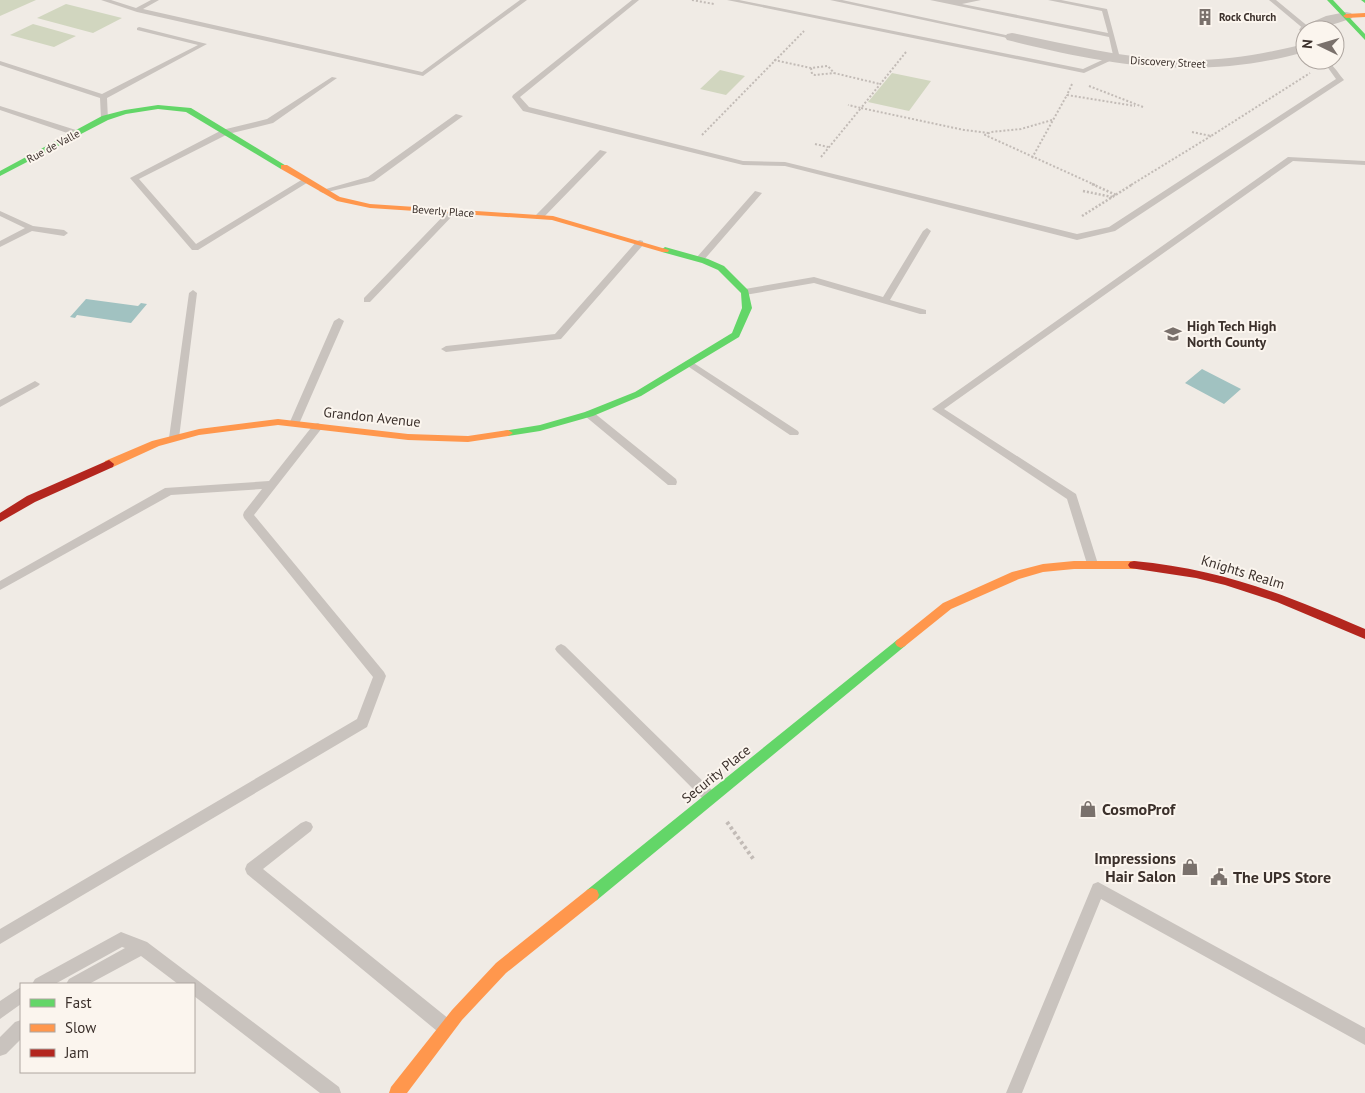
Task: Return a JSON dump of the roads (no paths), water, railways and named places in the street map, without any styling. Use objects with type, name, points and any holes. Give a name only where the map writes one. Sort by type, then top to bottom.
[{"type":"street","points":[[1330,0],[1362,30]]},
{"type":"street","points":[[1329,20],[1365,14]]},
{"type":"street","points":[[1345,31],[1362,30]]},
{"type":"street","name":"Discovery Street","points":[[1012,37],[1136,61],[1189,65],[1226,64],[1295,52]]},
{"type":"street","name":"Discovery Street","points":[[1295,41],[1290,46],[1295,48]]},
{"type":"street","name":"Beverly Place","points":[[105,118],[125,112],[158,107],[188,110],[337,200],[370,206],[553,218],[700,259],[721,268],[744,292]]},
{"type":"street","name":"Rue de Valle","points":[[0,174],[105,118]]},
{"type":"street","name":"Grandon Avenue","points":[[0,518],[31,499],[156,443],[199,432],[278,422],[408,437],[468,439],[540,428],[589,414],[638,394],[736,335],[747,308],[744,292]]},
{"type":"street","name":"Security Place","points":[[397,1093],[447,1028],[502,968],[946,606],[1016,575],[1070,564],[1105,564]]},
{"type":"street","name":"Knights Realm","points":[[1105,564],[1179,569],[1262,591],[1365,634]]},
{"type":"lane","points":[[104,0],[138,10],[423,74],[524,0]]},
{"type":"lane","points":[[138,10],[156,0]]},
{"type":"lane","points":[[636,0],[516,97],[526,109],[743,163],[786,164],[1078,237],[1112,229],[1340,80],[1332,70]]},
{"type":"lane","points":[[730,0],[1084,71],[1114,57],[1105,10],[1051,0]]},
{"type":"lane","points":[[833,0],[1012,37]]},
{"type":"lane","points":[[933,0],[1111,36]]},
{"type":"lane","points":[[950,3],[978,0]]},
{"type":"lane","points":[[1272,0],[1295,20]]},
{"type":"lane","points":[[0,64],[102,97],[204,44],[139,29]]},
{"type":"lane","points":[[306,181],[195,248],[134,178],[225,132],[270,121],[334,78]]},
{"type":"lane","points":[[102,97],[105,118]]},
{"type":"lane","points":[[0,108],[76,134]]},
{"type":"lane","points":[[323,191],[371,178],[459,116]]},
{"type":"lane","points":[[539,217],[603,152]]},
{"type":"lane","points":[[1092,564],[1072,497],[937,408],[1291,160],[1365,163]]},
{"type":"lane","points":[[700,259],[758,193]]},
{"type":"lane","points":[[367,300],[452,211]]},
{"type":"lane","points":[[0,213],[31,228],[64,233]]},
{"type":"lane","points":[[0,244],[31,228]]},
{"type":"lane","points":[[884,301],[927,231]]},
{"type":"lane","points":[[446,349],[558,336],[640,243]]},
{"type":"lane","points":[[744,292],[814,280],[923,312]]},
{"type":"lane","points":[[174,438],[193,292]]},
{"type":"lane","points":[[294,424],[339,321]]},
{"type":"lane","points":[[689,363],[794,433]]},
{"type":"lane","points":[[0,404],[34,384]]},
{"type":"lane","points":[[589,414],[672,482]]},
{"type":"lane","points":[[0,937],[362,723],[380,676],[248,515],[318,426]]},
{"type":"lane","points":[[0,586],[169,491],[271,486]]},
{"type":"lane","points":[[561,648],[711,798]]},
{"type":"lane","points":[[306,827],[252,869],[447,1028]]},
{"type":"lane","points":[[1014,1093],[1098,889],[1365,1037]]},
{"type":"lane","points":[[42,983],[121,939],[142,947],[189,983]]},
{"type":"lane","points":[[76,983],[142,947]]},
{"type":"lane","points":[[195,988],[333,1093]]},
{"type":"lane","points":[[0,1012],[20,996]]},
{"type":"lane","points":[[0,1048],[20,1029]]},
{"type":"water","points":[[86,299],[138,306],[141,303],[147,304],[131,323],[77,315],[75,318],[70,317]]},
{"type":"water","points":[[1202,369],[1241,389],[1224,404],[1185,383]]},
{"type":"place","name":"Rock Church","points":[[1205,17]]},
{"type":"place","name":"High Tech High North County","points":[[1173,334]]},
{"type":"place","name":"CosmoProf","points":[[1088,809]]},
{"type":"place","name":"Impressions Hair Salon","points":[[1190,867]]},
{"type":"place","name":"The UPS Store","points":[[1219,877]]}]
